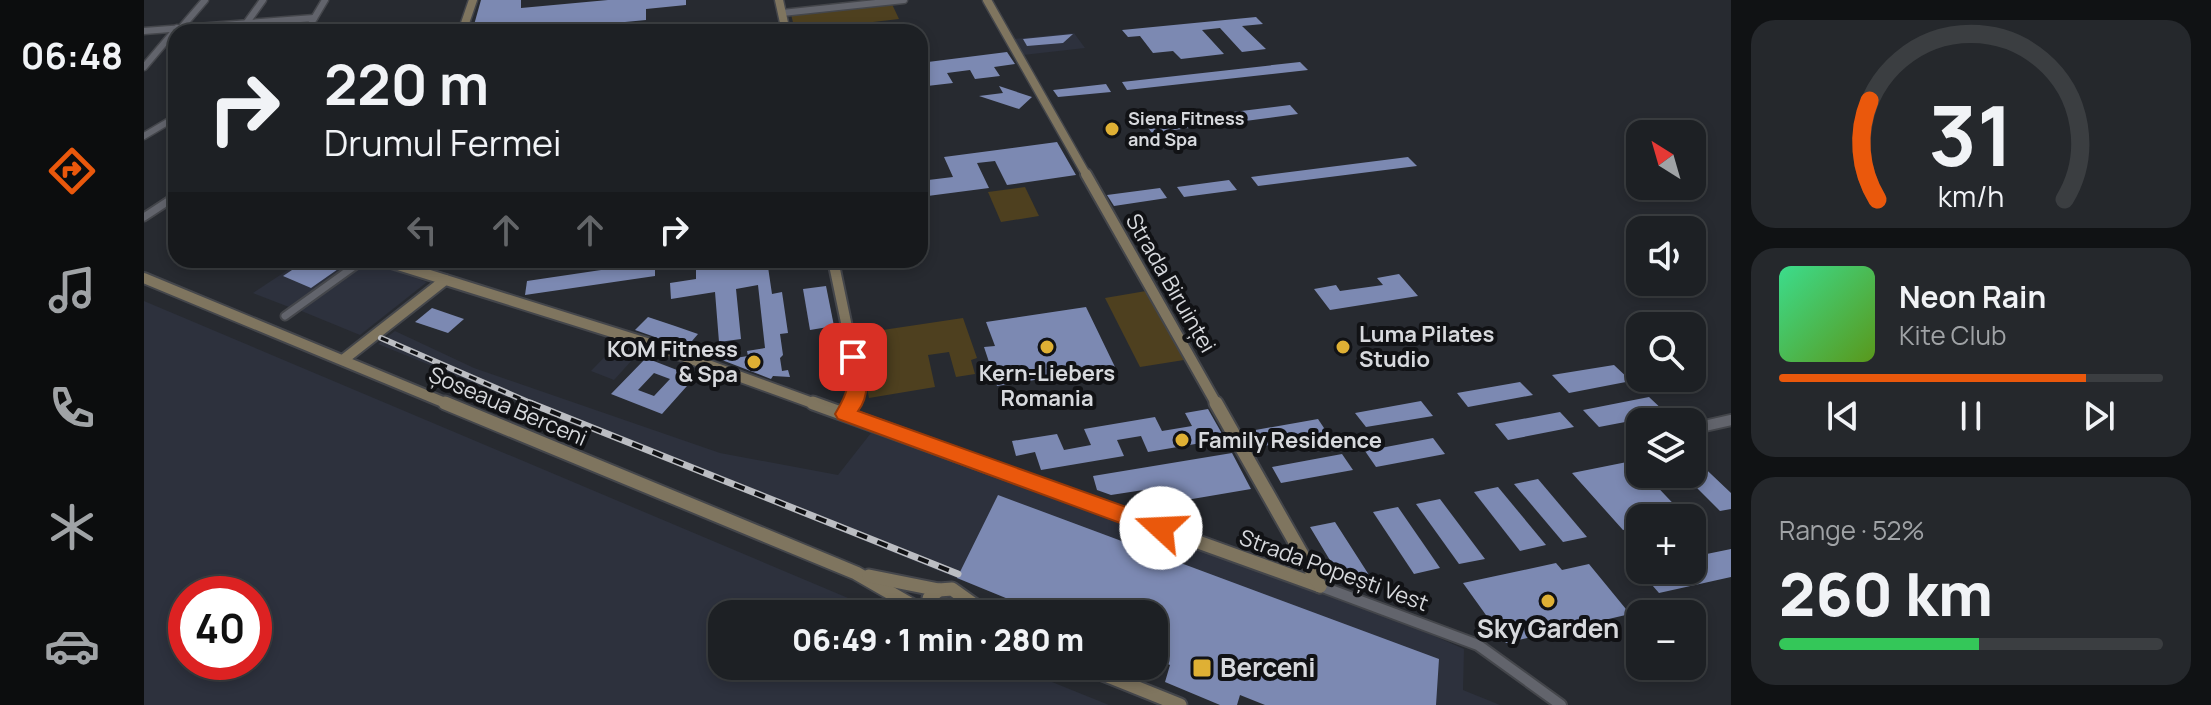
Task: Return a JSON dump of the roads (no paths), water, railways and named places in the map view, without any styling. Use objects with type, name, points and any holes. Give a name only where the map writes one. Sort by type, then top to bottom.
[{"type":"street","points":[[183,24],[205,0]]},
{"type":"street","points":[[246,23],[263,0]]},
{"type":"street","points":[[311,24],[325,0]]},
{"type":"street","points":[[465,24],[473,0]]},
{"type":"street","points":[[779,0],[784,24]]},
{"type":"street","points":[[782,13],[904,0]]},
{"type":"street","name":"Strada Biruinței","points":[[987,0],[1054,123],[1320,586]]},
{"type":"street","points":[[233,24],[314,18]]},
{"type":"street","points":[[144,31],[168,29]]},
{"type":"street","points":[[144,67],[168,40]]},
{"type":"street","points":[[144,136],[168,122]]},
{"type":"street","points":[[144,217],[168,201]]},
{"type":"street","points":[[285,316],[352,268]]},
{"type":"street","name":"Strada Popești Vest","points":[[407,268],[650,344],[1478,645],[1561,705]]},
{"type":"street","points":[[835,268],[858,380],[856,400],[845,414]]},
{"type":"street","name":"Șoseaua Berceni","points":[[144,278],[856,573],[903,600]]},
{"type":"street","points":[[343,360],[445,280]]},
{"type":"street","points":[[1706,426],[1731,420]]},
{"type":"street","name":"Șoseaua Berceni","points":[[856,573],[939,590],[952,589],[961,600]]},
{"type":"street","name":"Șoseaua Berceni","points":[[929,600],[939,590]]},
{"type":"street","points":[[1118,680],[1180,705]]},
{"type":"railway","points":[[381,338],[535,405]]},
{"type":"railway","points":[[530,403],[535,405]]},
{"type":"railway","points":[[535,405],[958,574]]},
{"type":"place","name":"Siena Fitness and Spa","points":[[1112,129]]},
{"type":"place","name":"Kern-Liebers Romania","points":[[1047,347]]},
{"type":"place","name":"Luma Pilates Studio","points":[[1343,347]]},
{"type":"place","name":"KOM Fitness & Spa","points":[[754,362]]},
{"type":"place","name":"Family Residence","points":[[1182,440]]},
{"type":"place","name":"Sky Garden","points":[[1548,601]]},
{"type":"place","name":"Berceni","points":[[1202,668]]}]
